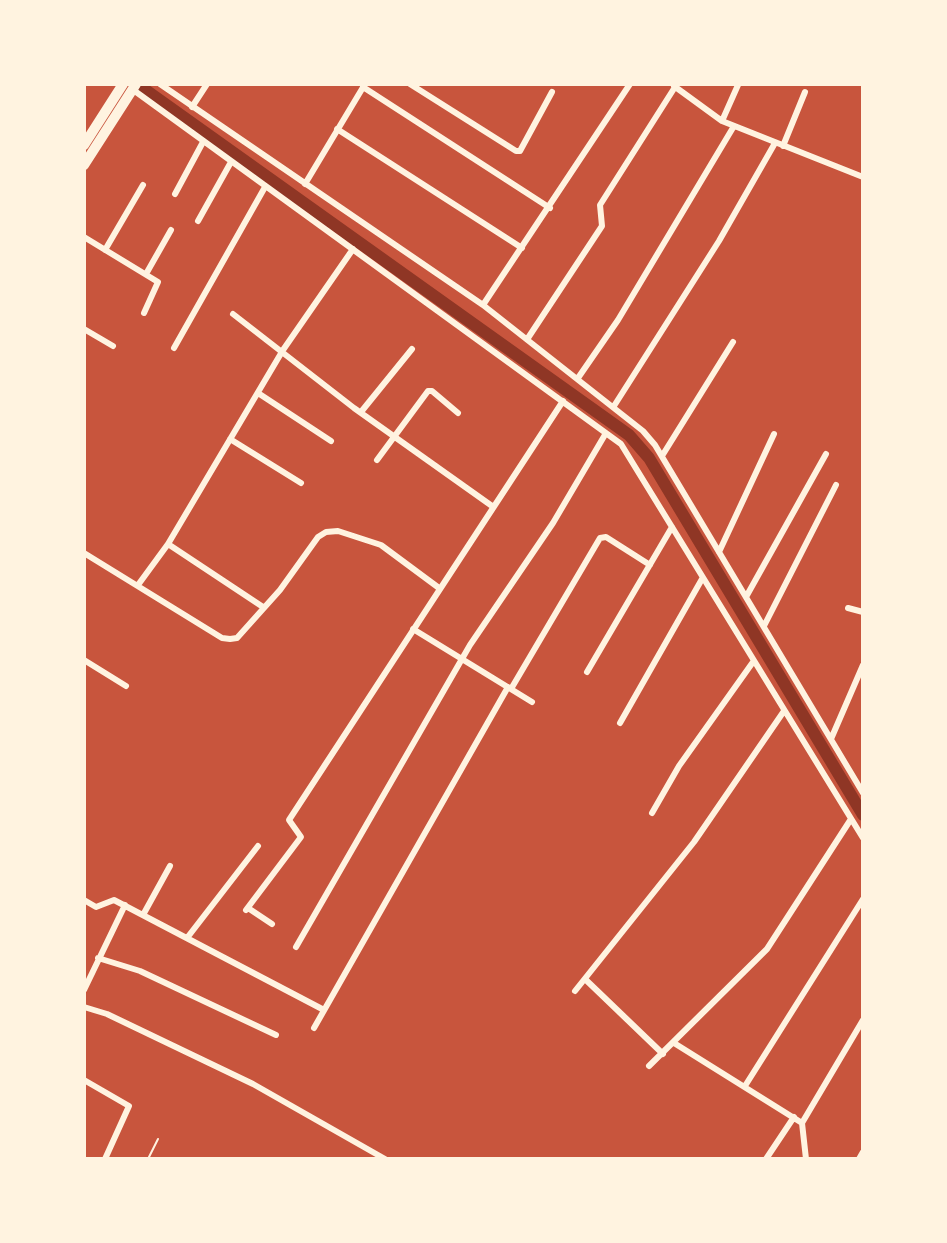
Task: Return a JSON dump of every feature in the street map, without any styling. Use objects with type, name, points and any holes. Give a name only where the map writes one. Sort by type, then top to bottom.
[{"type":"main road","points":[[84,145],[127,85]]},
{"type":"main road","points":[[84,165],[127,85]]},
{"type":"street","points":[[160,84],[483,305],[643,430],[662,456],[863,793]]},
{"type":"street","points":[[192,107],[208,84]]},
{"type":"street","points":[[410,84],[516,151],[520,151],[552,92]]},
{"type":"street","points":[[483,305],[630,84]]},
{"type":"street","points":[[127,85],[564,401],[627,453],[863,838]]},
{"type":"street","points":[[305,184],[364,85],[550,208]]},
{"type":"street","points":[[528,338],[603,226],[600,205],[673,85],[722,121],[863,177]]},
{"type":"street","points":[[722,121],[738,85]]},
{"type":"street","points":[[783,146],[806,92]]},
{"type":"street","points":[[578,378],[618,320],[734,125]]},
{"type":"street","points":[[337,129],[522,248]]},
{"type":"street","points":[[175,194],[203,142]]},
{"type":"street","points":[[614,406],[719,241],[775,143]]},
{"type":"street","points":[[198,221],[231,162]]},
{"type":"street","points":[[105,250],[144,186]]},
{"type":"street","points":[[174,348],[265,187]]},
{"type":"street","points":[[146,274],[171,230]]},
{"type":"street","points":[[84,237],[146,274],[159,285],[144,313]]},
{"type":"street","points":[[138,585],[168,544],[283,350],[353,250]]},
{"type":"street","points":[[233,314],[361,412],[492,506]]},
{"type":"street","points":[[84,329],[113,346]]},
{"type":"street","points":[[662,456],[733,342]]},
{"type":"street","points":[[361,412],[412,349]]},
{"type":"street","points":[[377,460],[428,391],[432,391],[458,413]]},
{"type":"street","points":[[258,393],[331,441]]},
{"type":"street","points":[[272,924],[247,909],[300,837],[289,820],[492,506],[564,401]]},
{"type":"street","points":[[296,947],[462,660],[553,523],[606,433]]},
{"type":"street","points":[[719,552],[774,434]]},
{"type":"street","points":[[230,439],[301,483]]},
{"type":"street","points":[[746,597],[826,454]]},
{"type":"street","points":[[764,626],[836,485]]},
{"type":"street","points":[[587,672],[672,527]]},
{"type":"street","points":[[84,553],[222,638],[237,638],[280,590],[318,537],[338,531],[382,545],[439,588]]},
{"type":"street","points":[[314,1028],[509,688],[600,538],[606,537],[650,565]]},
{"type":"street","points":[[168,544],[263,607]]},
{"type":"street","points":[[621,723],[702,579]]},
{"type":"street","points":[[848,608],[863,612]]},
{"type":"street","points":[[412,629],[532,702]]},
{"type":"street","points":[[84,660],[125,686]]},
{"type":"street","points":[[652,813],[679,766],[753,662]]},
{"type":"street","points":[[831,739],[849,691],[863,665]]},
{"type":"street","points":[[575,991],[694,842],[784,711]]},
{"type":"street","points":[[649,1066],[767,949],[852,819]]},
{"type":"street","points":[[187,938],[258,846]]},
{"type":"street","points":[[143,915],[170,866]]},
{"type":"street","points":[[745,1086],[863,899]]},
{"type":"street","points":[[84,900],[96,907],[114,900],[125,905],[324,1010]]},
{"type":"street","points":[[84,990],[87,972],[98,958],[125,905]]},
{"type":"street","points":[[98,958],[140,971],[276,1035]]},
{"type":"street","points":[[586,980],[663,1054]]},
{"type":"street","points":[[84,1007],[107,1014],[253,1084],[384,1159]]},
{"type":"street","points":[[806,1159],[802,1123],[863,1020]]},
{"type":"street","points":[[674,1043],[802,1123]]},
{"type":"street","points":[[84,1080],[129,1106],[105,1159]]},
{"type":"street","points":[[766,1159],[794,1117]]},
{"type":"street","points":[[859,1159],[863,1152]]},
{"type":"path","points":[[148,1159],[158,1139]]},
{"type":"waterway","points":[[137,84],[629,435],[649,458],[863,815]]}]
